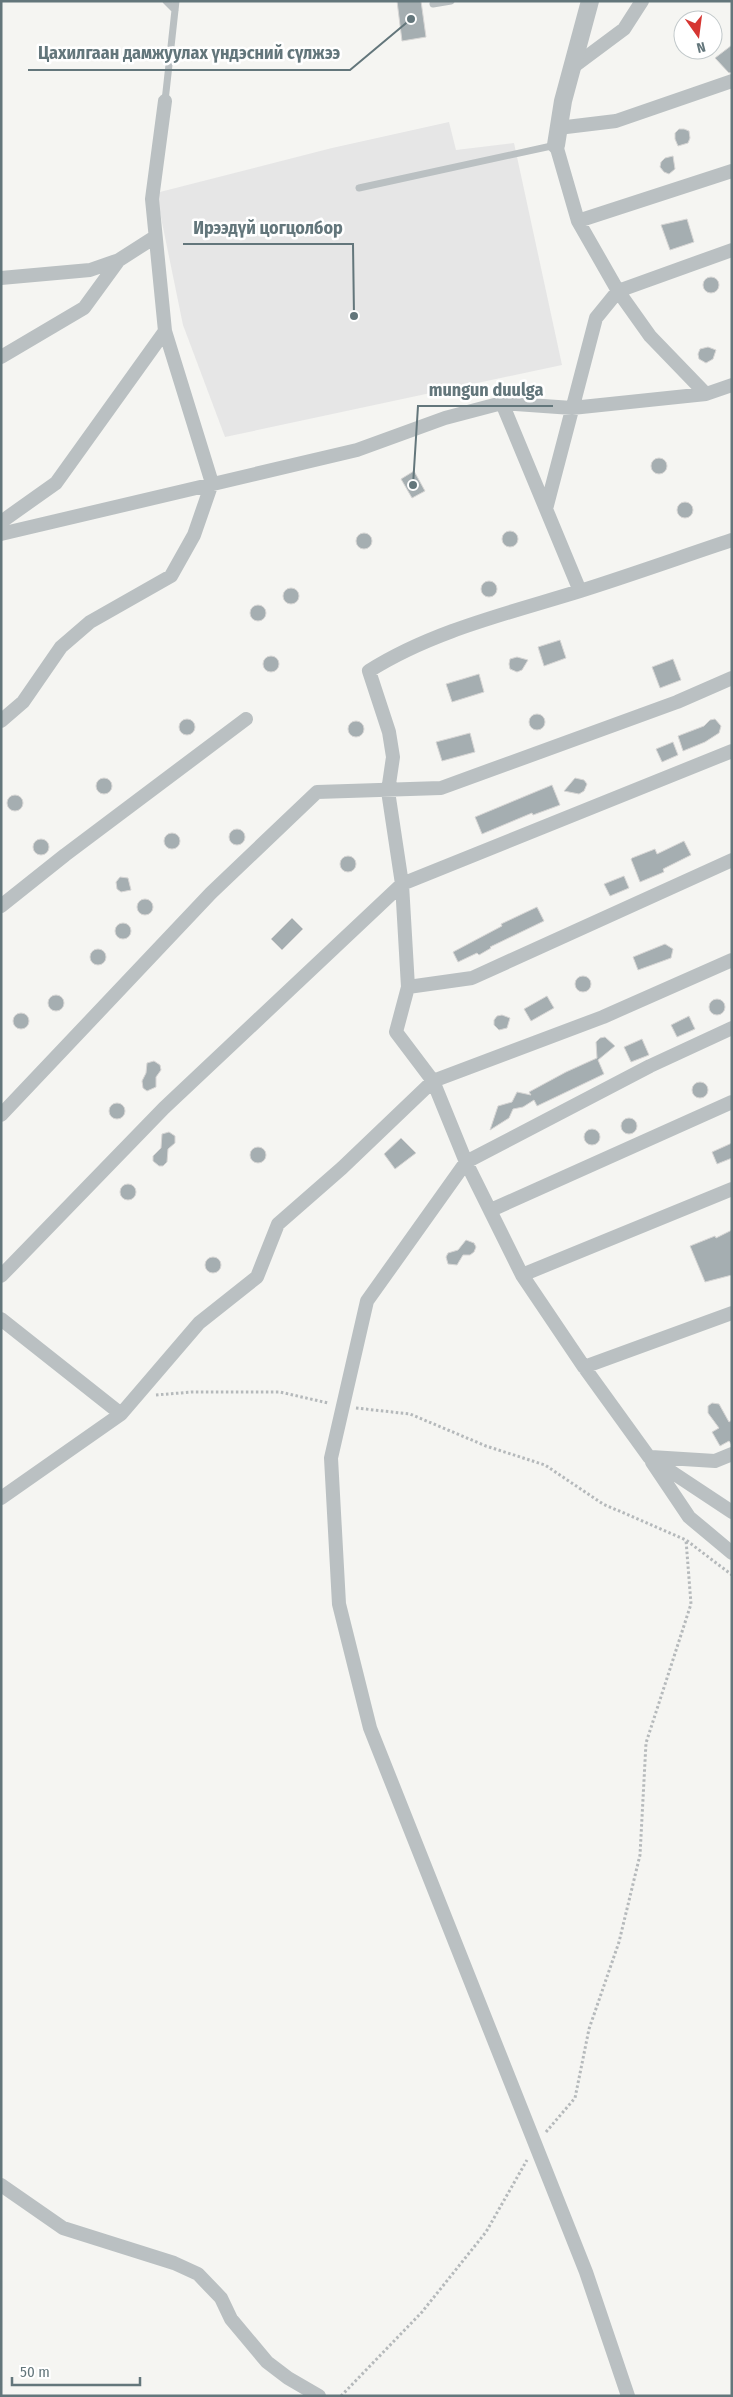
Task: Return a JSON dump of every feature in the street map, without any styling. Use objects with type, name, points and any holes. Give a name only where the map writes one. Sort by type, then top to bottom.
[{"type":"street","points":[[590,1],[563,101],[557,137],[578,221],[618,291],[650,336],[706,394]]},
{"type":"street","points":[[573,67],[624,29],[642,1]]},
{"type":"street","points":[[557,137],[616,121],[732,81]]},
{"type":"street","points":[[1,721],[23,702],[61,648],[90,622],[171,576],[194,535],[212,483],[165,331],[152,199],[165,101]]},
{"type":"street","points":[[578,221],[732,171]]},
{"type":"street","points":[[1,278],[90,270],[119,260],[155,236]]},
{"type":"street","points":[[546,509],[596,318],[618,291],[732,250]]},
{"type":"street","points":[[1,357],[84,308],[119,260]]},
{"type":"street","points":[[1,522],[56,483],[165,331]]},
{"type":"street","points":[[1,534],[357,450],[446,418],[502,403],[572,408],[706,394],[732,385]]},
{"type":"street","points":[[502,403],[580,591]]},
{"type":"street","points":[[732,540],[580,591],[486,619],[394,655],[370,671],[389,732],[393,757],[388,791],[402,884],[408,987],[396,1032],[433,1081],[466,1162],[522,1276],[584,1367],[649,1457],[689,1518],[732,1552]]},
{"type":"street","points":[[1,1115],[211,892],[318,792],[441,788],[677,702],[732,678]]},
{"type":"street","points":[[1,906],[65,855],[246,719]]},
{"type":"street","points":[[1,1276],[164,1108],[402,884],[732,751]]},
{"type":"street","points":[[408,987],[472,978],[732,860]]},
{"type":"street","points":[[1,1498],[121,1414],[199,1323],[257,1277],[278,1224],[342,1168],[433,1081],[603,1017],[732,960]]},
{"type":"street","points":[[628,2396],[586,2272],[370,1728],[340,1604],[331,1458],[367,1301],[466,1162],[650,1066],[732,1028]]},
{"type":"street","points":[[491,1210],[732,1102]]},
{"type":"street","points":[[522,1276],[732,1189]]},
{"type":"street","points":[[584,1367],[732,1313]]},
{"type":"street","points":[[1,1320],[121,1414]]},
{"type":"street","points":[[649,1457],[715,1461],[732,1454]]},
{"type":"street","points":[[649,1457],[732,1512]]},
{"type":"street","points":[[1,2185],[63,2228],[174,2263],[198,2274],[221,2298],[231,2319],[267,2362],[288,2378],[319,2396]]},
{"type":"lane","points":[[166,1],[175,10]]},
{"type":"lane","points":[[165,101],[176,1]]},
{"type":"lane","points":[[433,4],[451,1]]},
{"type":"lane","points":[[359,188],[557,137]]},
{"type":"path","points":[[135,1397],[192,1392],[280,1392],[343,1406],[410,1414],[486,1446],[545,1465],[603,1504],[686,1540],[732,1575]]},
{"type":"path","points":[[341,2396],[422,2312],[486,2232],[535,2144],[575,2098],[589,2029],[619,1942],[640,1855],[646,1743],[691,1604],[686,1540]]},
{"type":"shaded area","points":[[449,122],[456,150],[514,143],[562,365],[225,437],[183,325],[156,193],[332,148]]},
{"type":"building","points":[[397,1],[421,1],[426,37],[402,41]]},
{"type":"building","points":[[732,45],[732,72],[729,73],[717,60],[723,60],[723,52]]},
{"type":"building","points":[[679,129],[689,131],[690,138],[688,143],[678,146],[675,133]]},
{"type":"building","points":[[673,156],[675,169],[669,174],[660,167],[661,162],[665,158]]},
{"type":"building","points":[[687,219],[694,242],[670,250],[661,225]]},
{"type":"building","points":[[711,277],[717,279],[719,285],[717,291],[711,293],[705,291],[703,285],[705,279]]},
{"type":"building","points":[[708,347],[716,350],[713,359],[706,363],[699,359],[698,354],[700,349]]},
{"type":"building","points":[[659,458],[665,460],[667,466],[665,472],[659,474],[653,472],[651,466],[653,460]]},
{"type":"building","points":[[414,471],[425,491],[412,498],[401,479]]},
{"type":"building","points":[[685,502],[691,504],[693,510],[691,516],[685,518],[679,516],[677,510],[679,504]]},
{"type":"building","points":[[510,531],[518,539],[510,547],[502,539]]},
{"type":"building","points":[[364,533],[372,541],[364,549],[356,541]]},
{"type":"building","points":[[489,581],[497,589],[489,597],[481,589]]},
{"type":"building","points":[[291,588],[299,596],[291,604],[283,596]]},
{"type":"building","points":[[258,605],[266,613],[258,621],[250,613]]},
{"type":"building","points":[[560,640],[566,658],[544,666],[538,647]]},
{"type":"building","points":[[271,656],[279,664],[271,672],[263,664]]},
{"type":"building","points":[[517,657],[528,660],[522,670],[517,672],[510,669],[509,664],[510,659]]},
{"type":"building","points":[[673,659],[681,680],[660,688],[652,667]]},
{"type":"building","points":[[479,674],[484,692],[452,702],[446,684]]},
{"type":"building","points":[[537,714],[545,722],[537,730],[529,722]]},
{"type":"building","points":[[187,719],[195,727],[187,735],[179,727]]},
{"type":"building","points":[[715,719],[721,726],[719,733],[705,742],[683,751],[678,736],[704,726],[710,720]]},
{"type":"building","points":[[356,721],[364,729],[356,737],[348,729]]},
{"type":"building","points":[[470,733],[475,752],[442,761],[436,742]]},
{"type":"building","points":[[673,742],[678,755],[662,762],[656,749]]},
{"type":"building","points":[[104,778],[112,786],[104,794],[96,786]]},
{"type":"building","points":[[575,778],[584,780],[587,784],[584,791],[579,794],[564,791]]},
{"type":"building","points":[[552,785],[560,805],[533,815],[532,813],[482,834],[475,817]]},
{"type":"building","points":[[15,795],[23,803],[15,811],[7,803]]},
{"type":"building","points":[[237,829],[245,837],[237,845],[229,837]]},
{"type":"building","points":[[172,833],[180,841],[172,849],[164,841]]},
{"type":"building","points":[[41,839],[49,847],[41,855],[33,847]]},
{"type":"building","points":[[684,841],[691,855],[663,869],[664,872],[640,882],[632,858],[655,849],[657,854]]},
{"type":"building","points":[[348,856],[356,864],[348,872],[340,864]]},
{"type":"building","points":[[624,876],[629,888],[610,896],[604,884]]},
{"type":"building","points":[[120,877],[128,878],[131,890],[121,892],[117,889],[116,882]]},
{"type":"building","points":[[145,899],[151,901],[153,907],[151,913],[145,915],[139,913],[137,907],[139,901]]},
{"type":"building","points":[[537,907],[544,921],[490,947],[479,955],[477,953],[458,962],[453,952],[502,926],[501,924]]},
{"type":"building","points":[[292,918],[303,929],[282,950],[271,939]]},
{"type":"building","points":[[123,923],[131,931],[123,939],[115,931]]},
{"type":"building","points":[[665,944],[673,949],[671,958],[638,970],[633,957]]},
{"type":"building","points":[[98,949],[106,957],[98,965],[90,957]]},
{"type":"building","points":[[583,976],[589,978],[591,984],[589,990],[583,992],[577,990],[575,984],[577,978]]},
{"type":"building","points":[[56,995],[64,1003],[56,1011],[48,1003]]},
{"type":"building","points":[[547,996],[554,1008],[531,1021],[524,1009]]},
{"type":"building","points":[[714,999],[720,999],[725,1004],[723,1013],[714,1015],[709,1010],[709,1004]]},
{"type":"building","points":[[21,1013],[29,1021],[21,1029],[13,1021]]},
{"type":"building","points":[[502,1015],[510,1018],[507,1028],[499,1030],[494,1025],[494,1020],[497,1016]]},
{"type":"building","points":[[689,1016],[695,1029],[677,1037],[671,1025]]},
{"type":"building","points":[[605,1037],[615,1046],[598,1060],[604,1074],[537,1106],[534,1100],[523,1107],[513,1109],[509,1118],[490,1130],[498,1106],[512,1102],[517,1092],[531,1095],[529,1092],[597,1058],[596,1042],[600,1038]]},
{"type":"building","points":[[642,1039],[649,1055],[631,1062],[624,1047]]},
{"type":"building","points":[[154,1061],[160,1065],[161,1070],[156,1077],[156,1087],[147,1091],[143,1088],[142,1081],[146,1073],[147,1063]]},
{"type":"building","points":[[700,1082],[708,1090],[700,1098],[692,1090]]},
{"type":"building","points":[[117,1103],[125,1111],[117,1119],[109,1111]]},
{"type":"building","points":[[629,1118],[637,1126],[629,1134],[621,1126]]},
{"type":"building","points":[[592,1129],[600,1137],[592,1145],[584,1137]]},
{"type":"building","points":[[169,1132],[175,1136],[175,1143],[168,1149],[167,1162],[163,1166],[159,1166],[153,1161],[153,1156],[161,1148],[162,1134]]},
{"type":"building","points":[[401,1138],[416,1153],[395,1169],[384,1154]]},
{"type":"building","points":[[732,1143],[732,1158],[717,1164],[712,1152]]},
{"type":"building","points":[[258,1147],[266,1155],[258,1163],[250,1155]]},
{"type":"building","points":[[128,1184],[136,1192],[128,1200],[120,1192]]},
{"type":"building","points":[[732,1230],[732,1275],[705,1282],[690,1246],[715,1236],[716,1238]]},
{"type":"building","points":[[466,1240],[474,1243],[476,1247],[474,1252],[470,1255],[463,1255],[457,1265],[448,1264],[446,1257],[448,1253],[458,1250]]},
{"type":"building","points":[[210,1257],[216,1257],[221,1262],[219,1271],[210,1273],[205,1268],[205,1262]]},
{"type":"building","points":[[712,1403],[719,1404],[729,1422],[732,1420],[732,1445],[729,1441],[720,1446],[712,1432],[719,1428],[708,1413],[708,1406]]},
{"type":"place","name":"Цахилгаан дамжуулах үндэсний сүлжээ","points":[[411,19]]},
{"type":"place","name":"Ирээдүй цогцолбор","points":[[354,316]]},
{"type":"place","name":"mungun duulga","points":[[413,485]]}]
